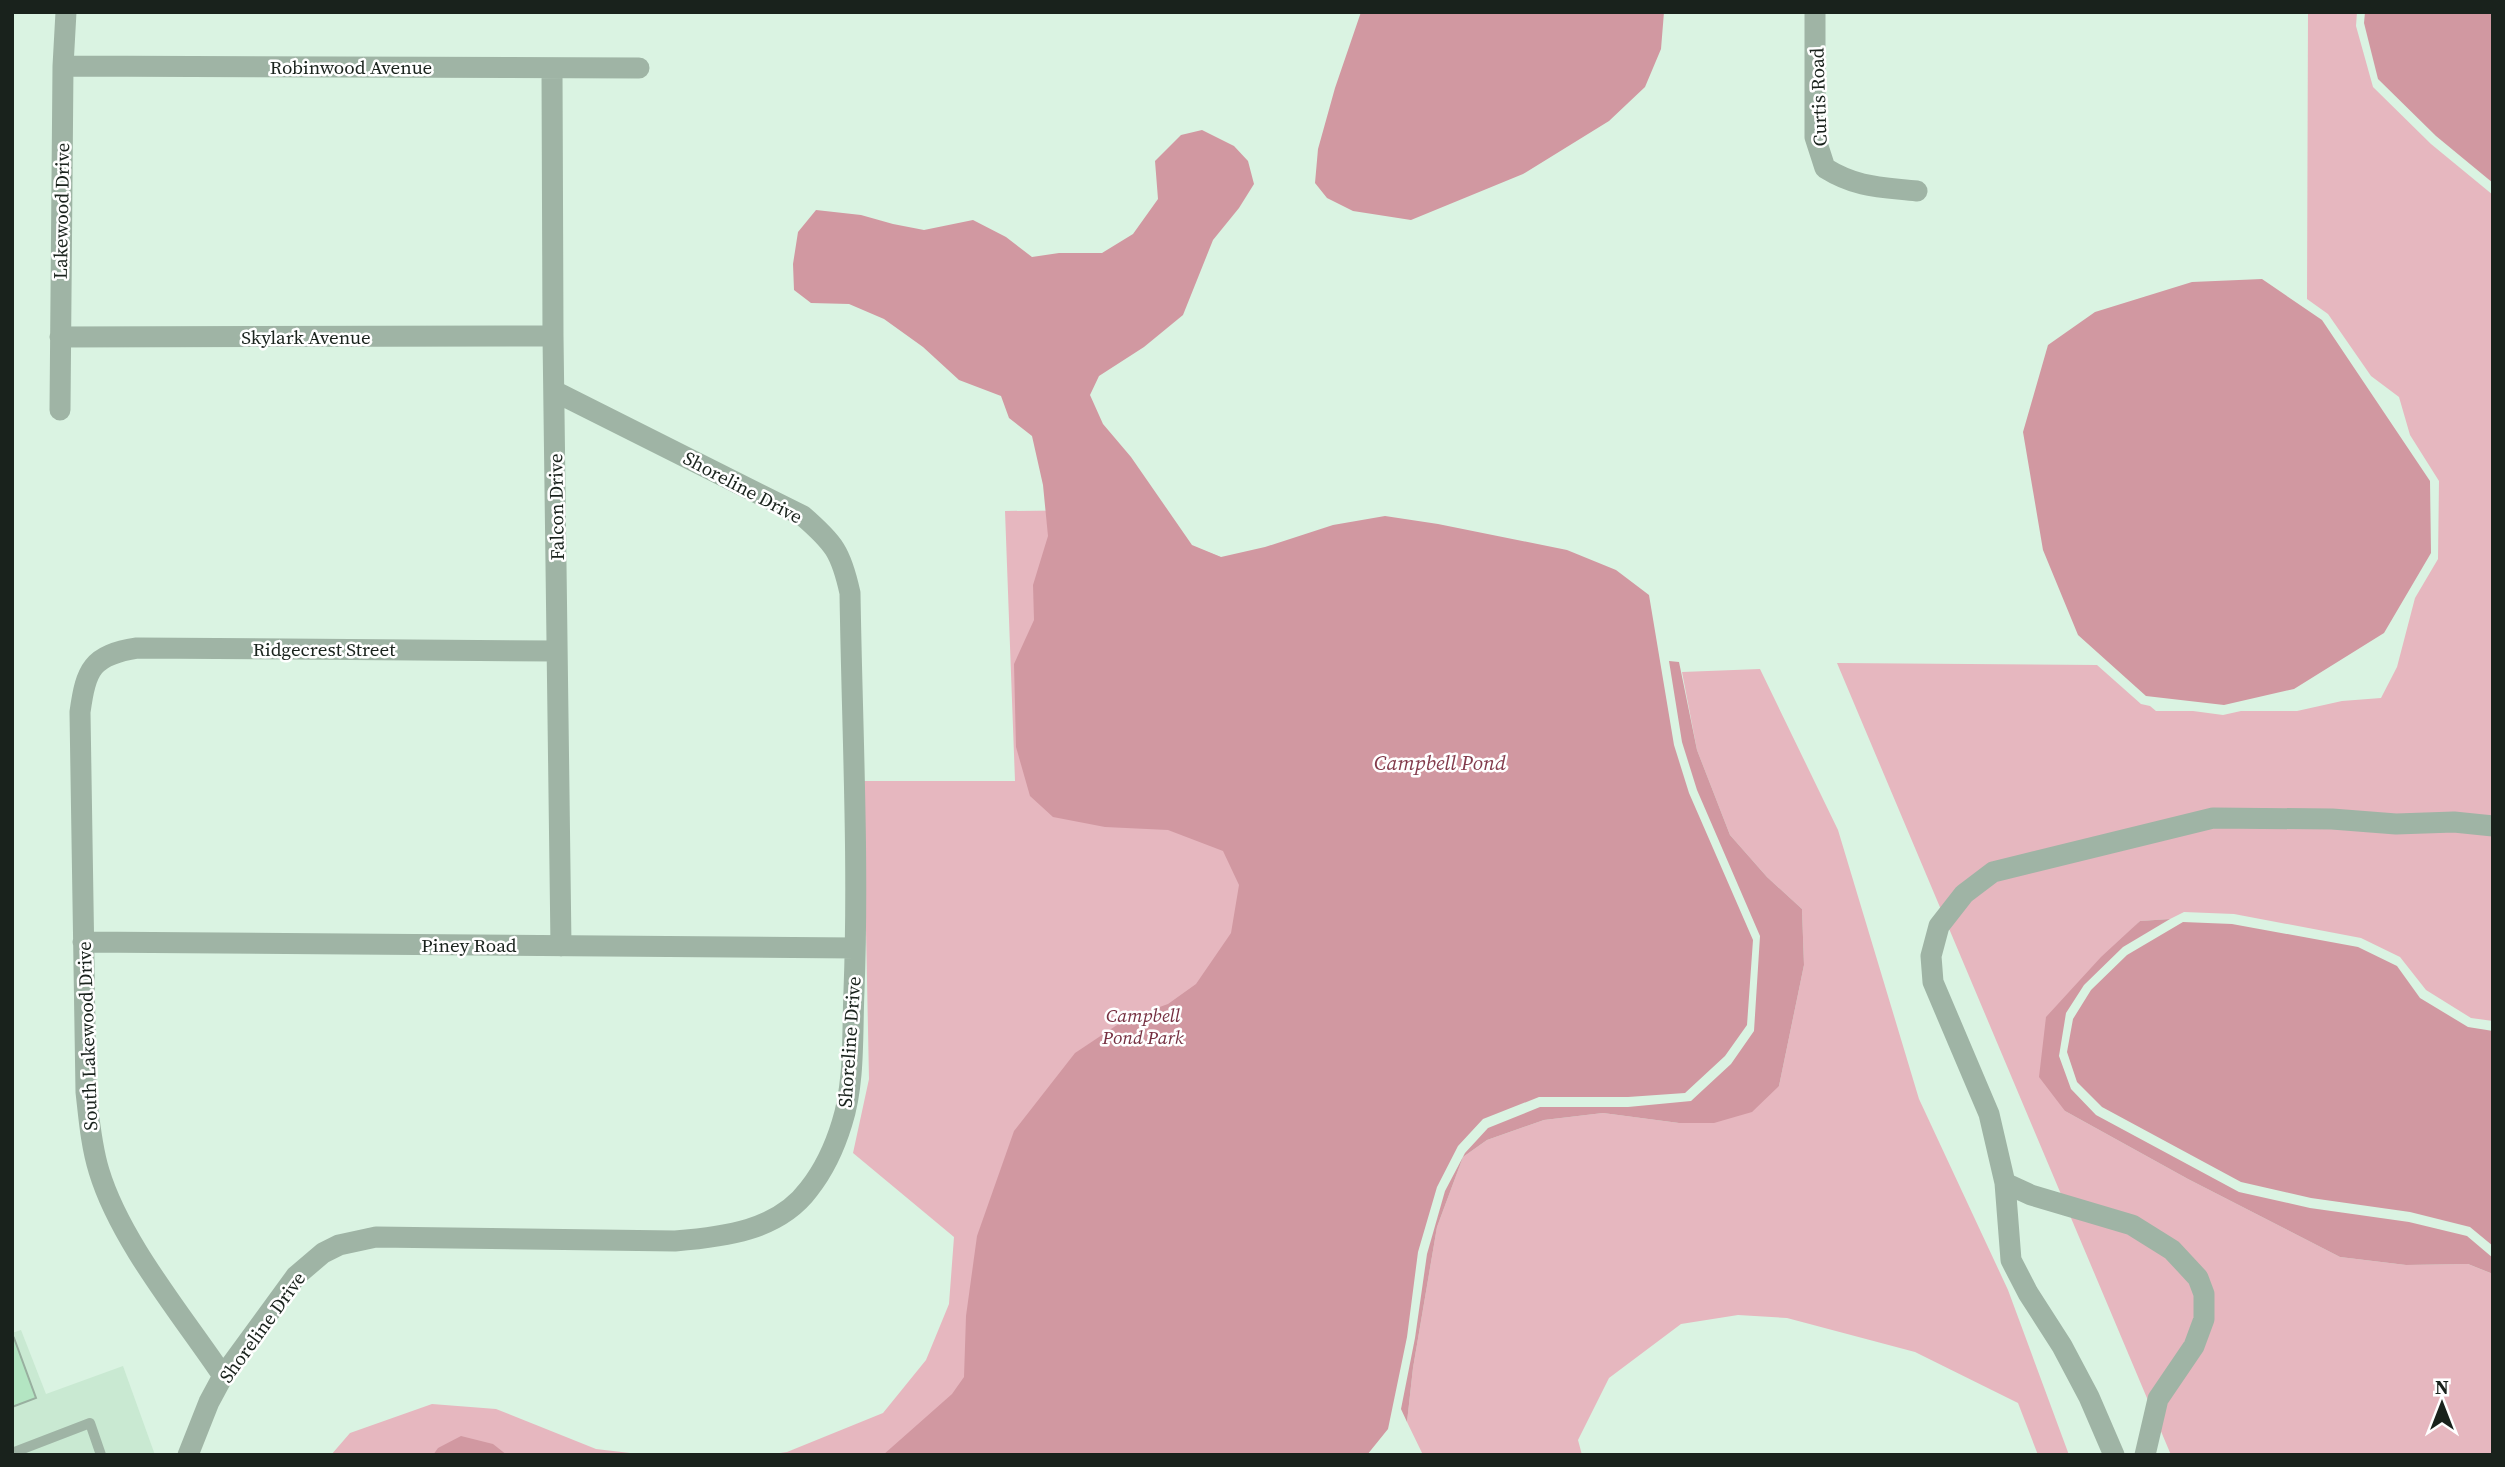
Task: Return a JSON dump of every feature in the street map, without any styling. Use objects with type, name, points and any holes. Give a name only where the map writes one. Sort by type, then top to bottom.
[{"type":"street","name":"Lakewood Drive","points":[[60,410],[63,66],[66,12]]},
{"type":"street","name":"Curtis Road","points":[[1815,12],[1815,137],[1825,168],[1845,180],[1917,191]]},
{"type":"street","name":"Robinwood Avenue","points":[[63,66],[639,68]]},
{"type":"street","name":"Falcon Drive","points":[[552,68],[561,946]]},
{"type":"street","name":"Skylark Avenue","points":[[60,337],[553,336]]},
{"type":"street","name":"Shoreline Drive","points":[[188,1455],[209,1402],[223,1376],[296,1276],[323,1252],[339,1245],[376,1237],[675,1241],[714,1238],[746,1231],[770,1221],[808,1191],[824,1167],[842,1124],[848,1098],[851,1061],[855,948],[850,593],[844,566],[829,539],[803,516],[554,391]]},
{"type":"street","name":"Ridgecrest Street","points":[[96,663],[116,651],[137,648],[556,651]]},
{"type":"street","name":"South Lakewood Drive","points":[[96,663],[84,683],[80,712],[86,1092],[92,1140],[99,1171],[131,1241],[223,1376]]},
{"type":"street","points":[[2114,1455],[2089,1397],[2011,1260],[2005,1183],[1989,1114],[1933,982],[1931,956],[1939,926],[1964,894],[1993,872],[2213,818],[2332,819],[2396,824],[2454,822],[2493,826]]},
{"type":"street","name":"Piney Road","points":[[83,942],[855,948]]},
{"type":"street","points":[[2005,1183],[2031,1195],[2132,1225],[2172,1250],[2198,1278],[2204,1294],[2204,1319],[2194,1346],[2158,1399],[2145,1455]]},
{"type":"lane","points":[[12,1452],[90,1423],[101,1455]]},
{"type":"shaded area","points":[[21,1330],[46,1394],[123,1366],[155,1455],[12,1455],[12,1333]]},
{"type":"green space","points":[[2308,12],[2357,12],[2356,26],[2373,87],[2431,144],[2493,195],[2493,1021],[2471,1018],[2426,990],[2400,957],[2361,938],[2234,914],[2184,912],[2170,919],[2140,921],[2047,1017],[2065,1111],[2188,1179],[2340,1257],[2406,1265],[2468,1264],[2493,1274],[2493,1455],[2171,1455],[1837,663],[2097,665],[2141,704],[2156,711],[2193,711],[2223,715],[2241,711],[2297,711],[2342,701],[2381,698],[2397,667],[2415,598],[2438,559],[2439,481],[2410,435],[2399,397],[2371,376],[2328,314],[2307,299]]},
{"type":"green space","name":"Campbell Pond","points":[[1100,510],[1632,717],[1399,1127],[1366,1455],[766,1455],[787,1452],[883,1413],[926,1360],[949,1304],[954,1237],[853,1153],[869,1079],[863,781],[1015,781],[1005,511]]},
{"type":"green space","points":[[1760,669],[1838,830],[1919,1099],[2008,1290],[2069,1455],[2038,1455],[2018,1403],[1915,1352],[1787,1318],[1738,1315],[1681,1324],[1609,1378],[1578,1440],[1582,1455],[1423,1455],[1407,1422],[1413,1368],[1437,1227],[1463,1157],[1487,1140],[1544,1120],[1603,1113],[1679,1123],[1779,1086],[1804,965],[1802,909],[1767,877],[1730,835],[1697,750],[1682,672]]},
{"type":"green space","points":[[432,1404],[496,1409],[596,1449],[647,1455],[331,1455],[350,1433]]},
{"type":"water","points":[[1361,12],[1664,12],[1661,49],[1645,87],[1609,121],[1523,174],[1411,220],[1353,211],[1327,198],[1315,183],[1318,149]]},
{"type":"water","points":[[2365,12],[2493,12],[2493,183],[2436,136],[2378,79],[2364,23]]},
{"type":"water","name":"Campbell Pond","points":[[1202,130],[1234,146],[1248,161],[1254,184],[1213,240],[1183,315],[1144,347],[1099,376],[1090,395],[1103,424],[1131,457],[1192,545],[1221,557],[1265,547],[1333,525],[1385,516],[1567,550],[1616,570],[1649,595],[1674,745],[1689,793],[1753,940],[1747,1025],[1725,1056],[1685,1093],[1628,1097],[1539,1097],[1483,1119],[1458,1146],[1437,1187],[1418,1252],[1407,1337],[1388,1429],[1367,1455],[883,1455],[952,1394],[964,1377],[966,1316],[977,1236],[1014,1131],[1075,1053],[1126,1019],[1168,1004],[1196,984],[1231,933],[1239,885],[1223,851],[1168,830],[1105,827],[1053,817],[1030,796],[1016,747],[1014,664],[1034,620],[1033,585],[1048,536],[1043,485],[1032,436],[1009,418],[1001,396],[959,380],[923,347],[884,319],[849,304],[811,303],[794,290],[793,264],[798,232],[816,210],[861,215],[924,230],[973,220],[1006,237],[1032,257],[1059,253],[1102,253],[1133,234],[1158,199],[1155,161],[1181,135]]},
{"type":"water","points":[[2262,279],[2322,320],[2430,481],[2431,553],[2384,633],[2294,689],[2224,705],[2146,696],[2078,635],[2043,550],[2023,432],[2048,345],[2095,312],[2192,282]]},
{"type":"water","points":[[1669,661],[1679,662],[1697,750],[1730,835],[1767,877],[1802,909],[1804,965],[1779,1086],[1752,1112],[1714,1123],[1679,1123],[1603,1113],[1544,1120],[1487,1140],[1463,1157],[1437,1227],[1413,1368],[1407,1422],[1401,1409],[1427,1254],[1445,1191],[1465,1153],[1488,1128],[1540,1107],[1628,1107],[1691,1101],[1731,1064],[1754,1031],[1760,936],[1697,790],[1682,742]]},
{"type":"water","points":[[2170,919],[2123,947],[2084,985],[2066,1013],[2059,1056],[2071,1089],[2096,1115],[2239,1192],[2310,1208],[2409,1222],[2467,1236],[2493,1258],[2493,1274],[2468,1264],[2406,1265],[2340,1257],[2188,1179],[2065,1111],[2039,1077],[2046,1017],[2101,957],[2140,921]]},
{"type":"water","points":[[2183,922],[2232,924],[2358,947],[2397,966],[2420,998],[2468,1027],[2493,1031],[2493,1246],[2470,1227],[2410,1212],[2311,1198],[2241,1182],[2102,1107],[2077,1082],[2067,1052],[2073,1019],[2091,990],[2127,955]]},
{"type":"water","points":[[461,1436],[493,1444],[507,1455],[433,1455],[438,1448]]},
{"type":"building","points":[[14,1338],[36,1398],[12,1407],[12,1339]]},
{"type":"park label","name":"Campbell Pond Park","points":[[1143,1026]]}]
